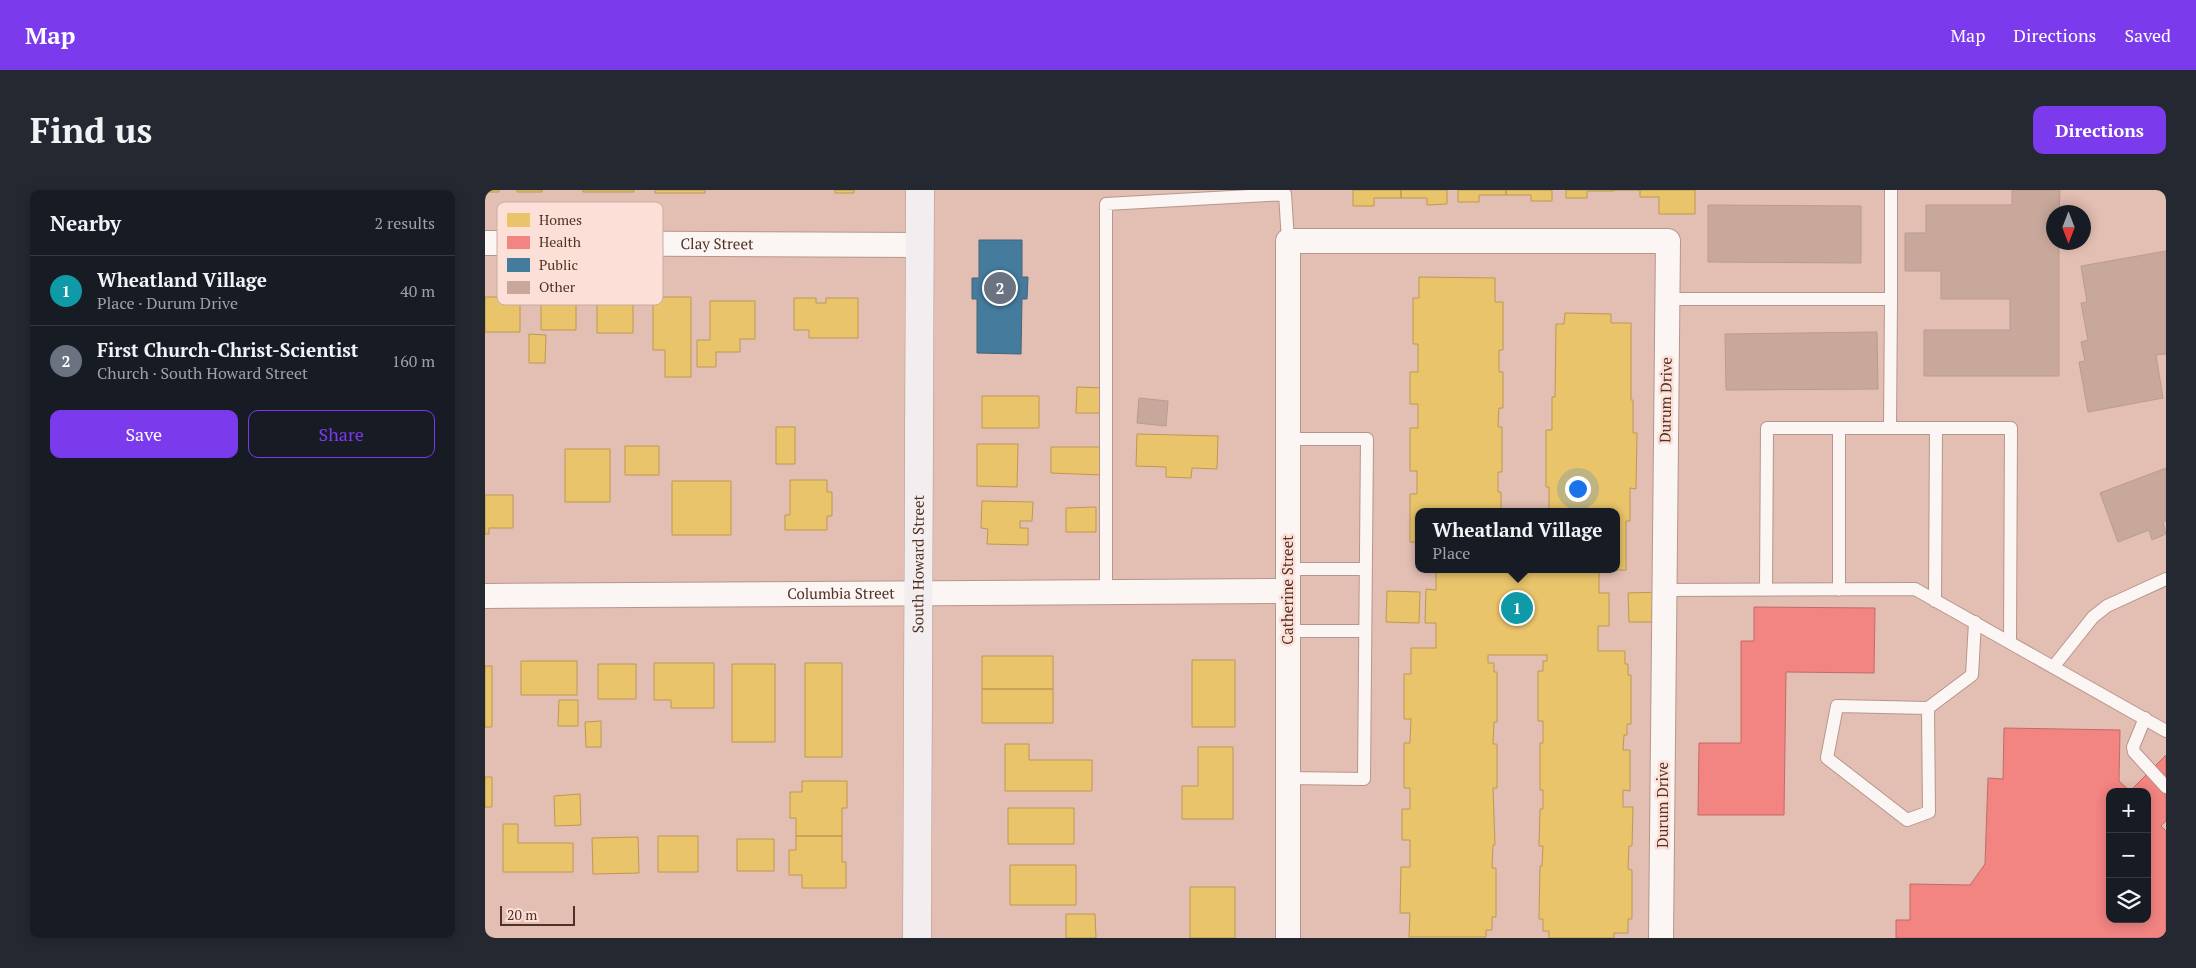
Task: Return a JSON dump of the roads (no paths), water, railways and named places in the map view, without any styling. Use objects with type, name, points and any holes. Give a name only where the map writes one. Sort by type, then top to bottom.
[{"type":"main road","name":"South Howard Street","points":[[917,938],[920,190]]},
{"type":"street","name":"Durum Drive","points":[[1288,241],[1668,241],[1661,938]]},
{"type":"street","name":"Catherine Street","points":[[1288,241],[1288,938]]},
{"type":"street","name":"Clay Street","points":[[663,244],[920,245]]},
{"type":"street","name":"Columbia Street","points":[[485,596],[1106,592],[1287,580]]},
{"type":"lane","points":[[1890,428],[1891,190]]},
{"type":"lane","points":[[1106,592],[1106,204],[1285,194],[1288,241]]},
{"type":"lane","points":[[1667,299],[1891,299]]},
{"type":"lane","points":[[1766,590],[1767,428],[2011,428],[2010,642]]},
{"type":"lane","points":[[1839,428],[1839,590]]},
{"type":"lane","points":[[1935,428],[1935,600]]},
{"type":"lane","points":[[1288,438],[1367,439],[1364,779],[1288,778]]},
{"type":"lane","points":[[1287,580],[1365,569]]},
{"type":"lane","points":[[2054,666],[2093,617],[2107,606],[2166,579]]},
{"type":"lane","points":[[1664,590],[1915,589],[2163,727]]},
{"type":"lane","points":[[1928,708],[1929,812],[1907,820],[1827,758],[1837,706],[1928,708],[1972,675],[1975,622]]},
{"type":"lane","points":[[1287,631],[1365,631]]},
{"type":"lane","points":[[2145,718],[2133,747],[2134,752],[2166,787]]},
{"type":"place","name":"First Church-Christ-Scientist","points":[[1000,288]]},
{"type":"place","name":"Wheatland Village","points":[[1517,608]]}]
